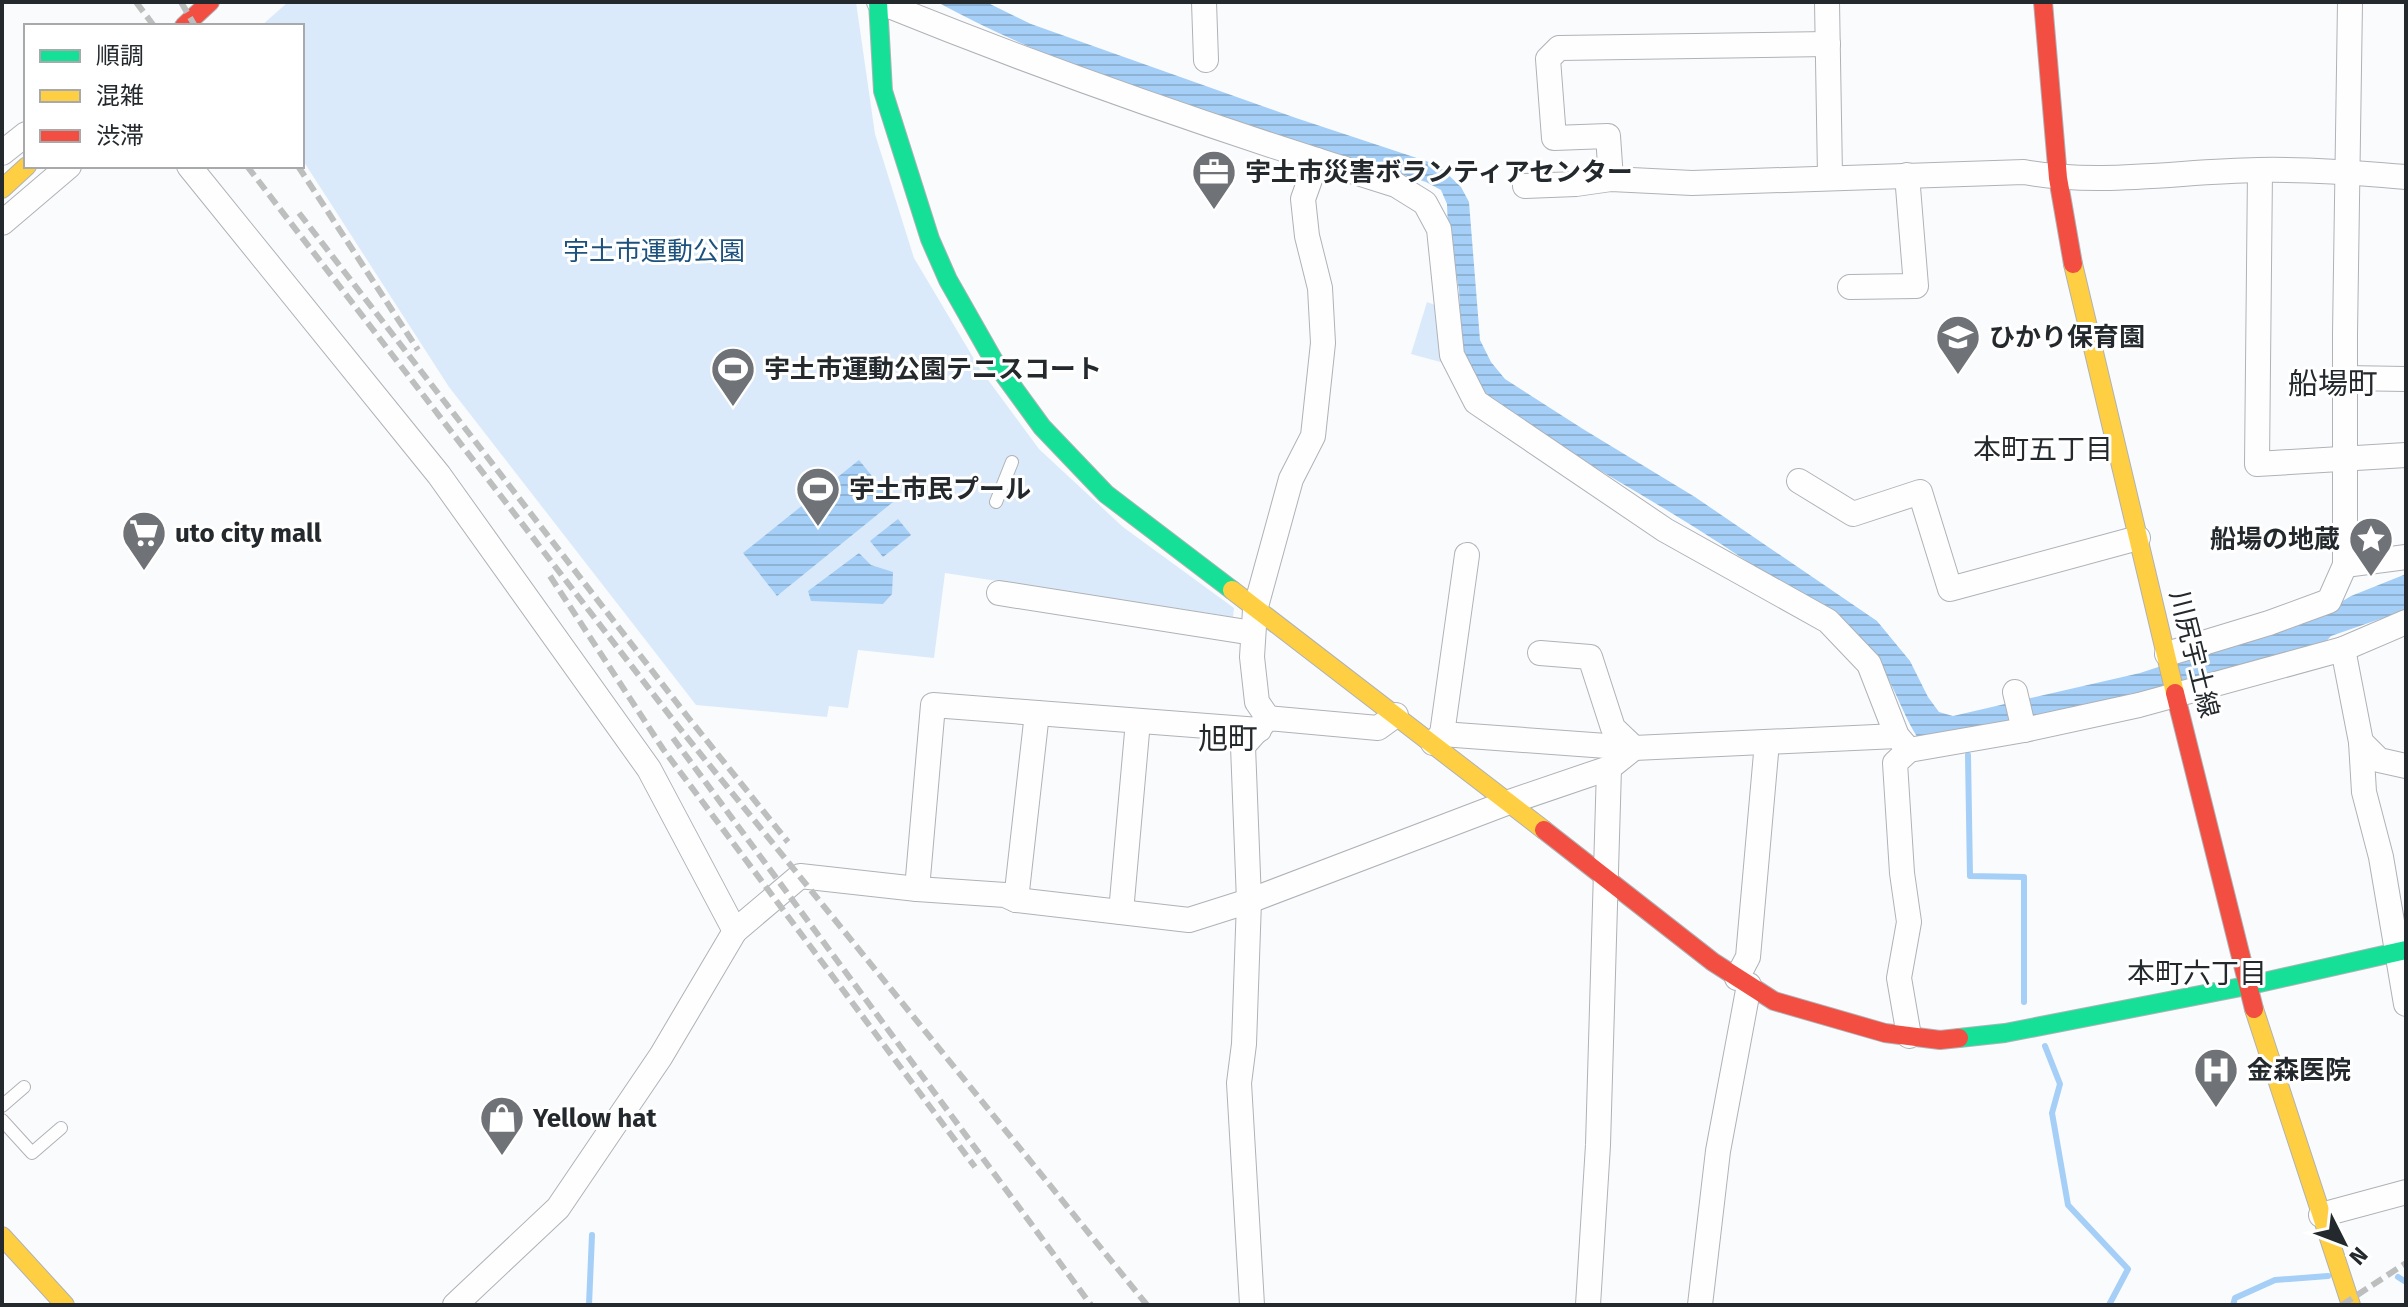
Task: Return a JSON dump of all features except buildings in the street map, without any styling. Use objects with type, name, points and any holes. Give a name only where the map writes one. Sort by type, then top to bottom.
[{"type":"street","points":[[170,24],[198,2]]},
{"type":"street","points":[[1909,1036],[1899,978],[1909,922],[1902,873],[1895,763],[1903,743],[1869,664],[1828,621],[1665,530],[1476,402],[1452,355],[1439,229],[1425,203],[1396,185],[1185,118],[1051,70],[878,2],[883,91],[930,239],[948,280],[994,361],[1042,427],[1106,494],[1254,622],[1437,739],[1606,880],[1743,982],[1774,1001],[1817,1015],[1885,1033],[1940,1040],[2005,1033],[2401,952]]},
{"type":"street","points":[[1204,2],[1206,60]]},
{"type":"street","points":[[1827,2],[1830,176]]},
{"type":"street","name":"川尻宇土線","points":[[2043,2],[2058,178],[2076,279],[2246,986],[2351,1305]]},
{"type":"street","points":[[2168,657],[2329,601],[2345,565],[2350,2]]},
{"type":"street","points":[[187,24],[221,4]]},
{"type":"street","points":[[1611,179],[1608,136],[1554,138],[1548,59],[1559,48],[1828,44]]},
{"type":"street","points":[[2,153],[24,136]]},
{"type":"street","points":[[1264,724],[1257,702],[1252,657],[1254,622],[1291,479],[1313,436],[1323,343],[1320,288],[1307,236],[1303,199],[1317,160]]},
{"type":"street","points":[[2,189],[25,168]]},
{"type":"street","points":[[2,223],[67,168]]},
{"type":"street","points":[[191,168],[439,475],[649,769],[735,931]]},
{"type":"street","points":[[2260,170],[2257,464],[2406,455]]},
{"type":"street","points":[[1525,186],[1611,179],[1692,183],[1830,176],[2024,172],[2058,178],[2260,170],[2406,177]]},
{"type":"street","points":[[1850,287],[1916,286],[1907,175]]},
{"type":"street","points":[[2345,378],[2406,379]]},
{"type":"street","points":[[1799,481],[1853,514],[1920,492],[1950,589],[2138,538]]},
{"type":"street","points":[[1437,739],[1467,555]]},
{"type":"street","points":[[2345,565],[2406,557]]},
{"type":"street","points":[[999,593],[1254,622]]},
{"type":"street","points":[[1437,739],[1634,748],[1767,742],[1903,743],[2024,730],[2343,649],[2406,622]]},
{"type":"street","points":[[2343,649],[2361,742],[2364,792],[2401,952],[2406,1004]]},
{"type":"street","points":[[1540,653],[1590,657],[1613,728],[1634,748]]},
{"type":"street","points":[[2015,692],[2024,730]]},
{"type":"street","points":[[917,889],[933,705],[1138,721],[1378,728],[1396,715]]},
{"type":"street","points":[[1016,900],[1037,713]]},
{"type":"street","points":[[1121,912],[1138,721]]},
{"type":"street","points":[[1252,1305],[1239,1083],[1244,1044],[1249,901],[1243,746],[1264,724]]},
{"type":"street","points":[[1700,1305],[1718,1151],[1748,957],[1767,742]]},
{"type":"street","points":[[2361,742],[2379,760],[2406,766]]},
{"type":"street","points":[[455,1305],[558,1208],[661,1056],[735,931],[800,876],[1005,895],[1016,900],[1189,920],[1249,901],[1509,802],[1609,768],[1634,748]]},
{"type":"street","points":[[1588,1305],[1598,1145],[1609,768]]},
{"type":"street","points":[[2321,1215],[2406,1192]]},
{"type":"street","points":[[2,1236],[65,1305]]},
{"type":"lane","points":[[996,502],[1012,462]]},
{"type":"lane","points":[[2,1106],[24,1087]]},
{"type":"lane","points":[[2,1120],[32,1153],[61,1128]]},
{"type":"green space","name":"宇土市運動公園","points":[[288,2],[856,2],[875,134],[914,258],[980,369],[1039,449],[1123,527],[1234,608],[1233,617],[945,573],[934,658],[858,650],[848,708],[829,706],[827,717],[696,705],[449,387],[304,162],[304,24],[263,24]]},
{"type":"green space","points":[[1427,302],[1448,310],[1444,363],[1411,354]]},
{"type":"water","points":[[937,2],[986,2],[1031,24],[1438,165],[1461,187],[1469,202],[1480,340],[1491,362],[1505,379],[1695,497],[1877,621],[1910,661],[1939,712],[1953,716],[2140,673],[2323,613],[2351,596],[2406,574],[2406,610],[2331,636],[2321,647],[2027,722],[1918,738],[1883,671],[1853,639],[1744,559],[1524,426],[1496,405],[1470,375],[1462,355],[1459,290],[1447,204],[1441,190],[1426,182],[1115,81],[1055,58]]},
{"type":"water","name":"宇土市民プール","points":[[859,460],[893,502],[777,596],[743,553]]},
{"type":"water","points":[[898,519],[911,535],[883,557],[870,541]]},
{"type":"water","points":[[859,553],[871,565],[893,572],[892,594],[883,604],[811,601],[808,591]]},
{"type":"waterway","points":[[1968,755],[1970,876],[2024,877],[2024,1002]]},
{"type":"waterway","points":[[2045,1046],[2060,1084],[2052,1113],[2068,1205],[2128,1269],[2109,1305]]},
{"type":"waterway","points":[[589,1305],[592,1235]]},
{"type":"waterway","points":[[2233,1305],[2235,1298],[2275,1280],[2328,1276]]},
{"type":"waterway","points":[[2398,1277],[2406,1282]]},
{"type":"railway","points":[[136,2],[152,24]]},
{"type":"railway","points":[[181,2],[194,24]]},
{"type":"railway","points":[[249,168],[677,725],[1147,1305]]},
{"type":"railway","points":[[299,168],[418,350]]},
{"type":"railway","points":[[299,213],[687,716],[788,842]]},
{"type":"railway","points":[[550,576],[663,749],[975,1167]]},
{"type":"railway","points":[[673,738],[1091,1305]]},
{"type":"railway","points":[[2342,1305],[2406,1263]]},
{"type":"traffic: fast","points":[[878,2],[883,91],[930,239],[948,280],[994,361],[1042,427],[1106,494],[1232,590]]},
{"type":"traffic: fast","points":[[1959,1038],[2005,1033],[2246,986],[2406,950]]},
{"type":"traffic: slow","points":[[2,189],[25,168]]},
{"type":"traffic: slow","points":[[2073,264],[2175,693]]},
{"type":"traffic: slow","points":[[1232,590],[1544,830]]},
{"type":"traffic: slow","points":[[2254,1009],[2351,1305]]},
{"type":"traffic: slow","points":[[2,1236],[65,1305]]},
{"type":"traffic: jam","points":[[186,24],[210,2]]},
{"type":"traffic: jam","points":[[2043,2],[2058,178],[2073,264]]},
{"type":"traffic: jam","points":[[2175,693],[2254,1009]]},
{"type":"traffic: jam","points":[[1544,830],[1713,962],[1774,1001],[1885,1033],[1940,1040],[1959,1038]]},
{"type":"place","name":"宇土市災害ボランティアセンター","points":[[1214,211]]},
{"type":"place","name":"ひかり保育園","points":[[1958,376]]},
{"type":"place","name":"宇土市運動公園テニスコート","points":[[733,408]]},
{"type":"place","name":"宇土市民プール","points":[[818,528]]},
{"type":"place","name":"uto city mall","points":[[144,572]]},
{"type":"place","name":"船場の地蔵","points":[[2371,578]]},
{"type":"place","name":"金森医院","points":[[2216,1109]]},
{"type":"place","name":"Yellow hat","points":[[502,1157]]},
{"type":"district","name":"船場町","points":[[2333,384]]},
{"type":"district","name":"本町五丁目","points":[[2043,449]]},
{"type":"district","name":"旭町","points":[[1228,739]]},
{"type":"district","name":"本町六丁目","points":[[2197,973]]}]
